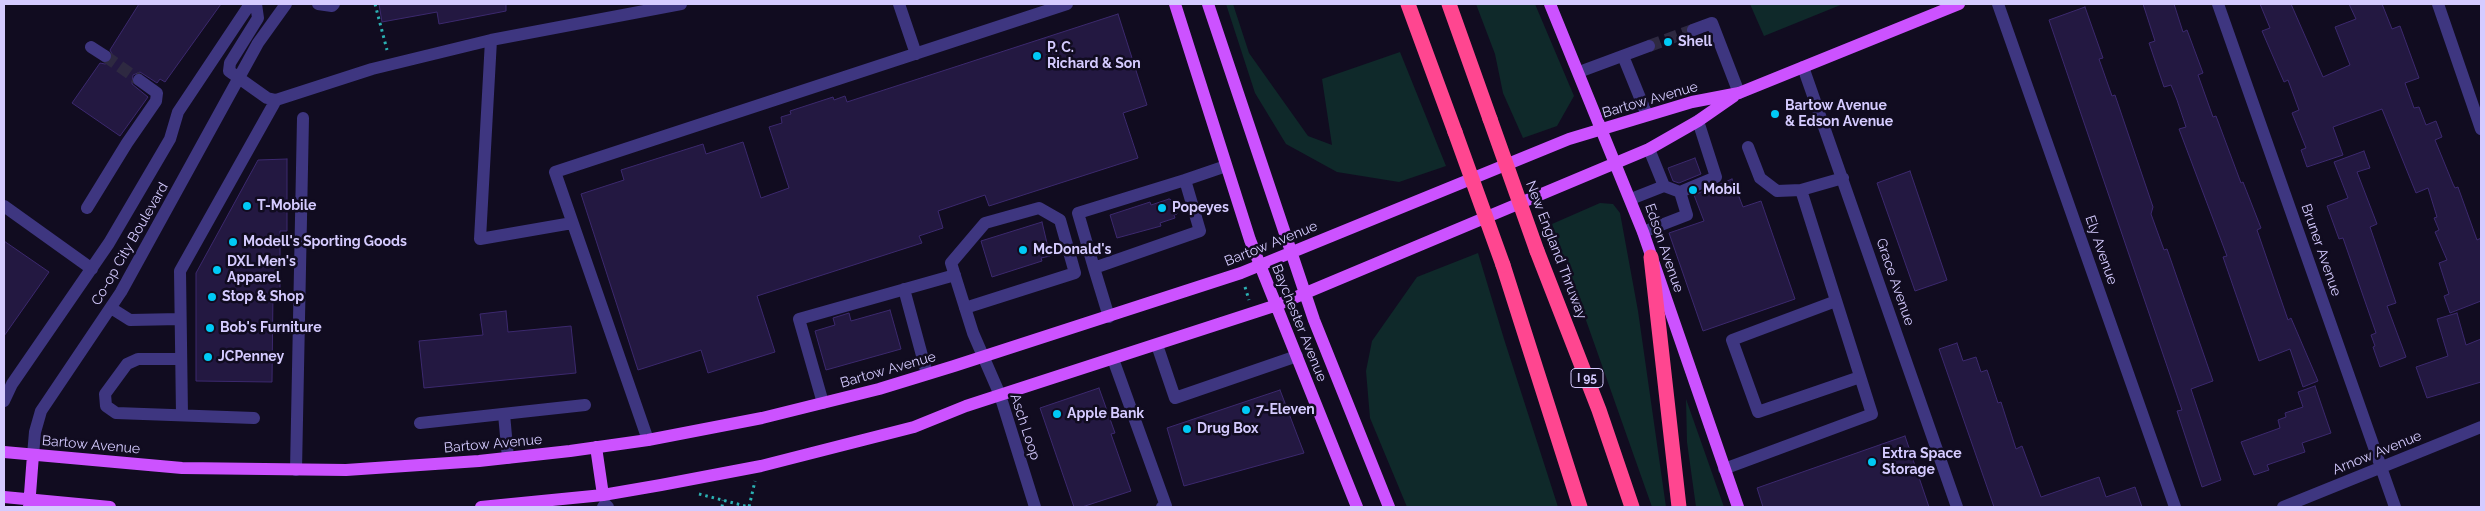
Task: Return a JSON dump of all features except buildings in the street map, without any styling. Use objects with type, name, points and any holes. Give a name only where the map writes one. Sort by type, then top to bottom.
[{"type":"highway","points":[[1408,4],[1503,265],[1580,507]]},
{"type":"highway","name":"New England Thruway","points":[[1449,4],[1537,251],[1596,401],[1632,507]]},
{"type":"highway","points":[[1651,257],[1679,507]]},
{"type":"main road","name":"Baychester Avenue","points":[[1175,4],[1260,266],[1357,507]]},
{"type":"main road","name":"Baychester Avenue","points":[[1208,4],[1305,293],[1357,430],[1390,507]]},
{"type":"main road","name":"Edson Avenue","points":[[1550,4],[1631,199],[1738,507]]},
{"type":"main road","name":"Bartow Avenue","points":[[4,452],[182,468],[296,470],[380,468],[508,458],[648,440],[823,403],[983,357],[1260,266],[1569,139],[1692,102],[1738,93],[1958,4]]},
{"type":"main road","name":"Bartow Avenue","points":[[481,507],[605,503],[864,442],[914,427],[966,406],[1277,305],[1649,149],[1698,121],[1738,93]]},
{"type":"main road","points":[[596,447],[605,503]]},
{"type":"main road","name":"Co-op City Boulevard","points":[[29,504],[33,455]]},
{"type":"main road","points":[[4,497],[29,504],[110,507]]},
{"type":"street","name":"Co-op City Boulevard","points":[[4,401],[12,384],[92,269],[170,139],[178,112],[250,4]]},
{"type":"street","points":[[256,4],[258,18],[230,63],[229,71],[267,98],[276,100],[391,65],[491,40],[681,4]]},
{"type":"street","name":"Co-op City Boulevard","points":[[33,455],[35,432],[42,411],[111,308],[140,260],[258,43],[286,4]]},
{"type":"street","points":[[318,4],[332,6],[334,4]]},
{"type":"street","points":[[899,4],[916,54]]},
{"type":"street","points":[[648,440],[555,172],[1067,4]]},
{"type":"street","name":"Ely Avenue","points":[[1998,4],[2175,507]]},
{"type":"street","name":"Bruner Avenue","points":[[2218,4],[2395,507]]},
{"type":"street","points":[[2438,4],[2481,128]]},
{"type":"street","points":[[1693,30],[1712,23],[1738,93]]},
{"type":"street","points":[[491,40],[480,239],[572,223]]},
{"type":"street","points":[[91,46],[105,56]]},
{"type":"street","points":[[1579,72],[1649,46]]},
{"type":"street","points":[[1623,56],[1648,115]]},
{"type":"street","name":"Grace Avenue","points":[[1803,67],[1958,507]]},
{"type":"street","points":[[87,208],[110,173],[127,142],[158,97],[154,91],[139,80]]},
{"type":"street","points":[[182,415],[180,271],[276,100]]},
{"type":"street","points":[[296,470],[303,118]]},
{"type":"street","points":[[1631,199],[1664,186],[1680,192],[1716,177],[1698,121]]},
{"type":"street","points":[[1748,147],[1760,178],[1777,191],[1801,190],[1843,178]]},
{"type":"street","points":[[1649,149],[1664,186]]},
{"type":"street","points":[[1109,317],[1078,213],[1226,166]]},
{"type":"street","points":[[1094,268],[1200,231],[1185,180]]},
{"type":"street","points":[[1724,469],[1872,414],[1801,190]]},
{"type":"street","points":[[1643,232],[1687,216],[1680,192]]},
{"type":"street","points":[[4,206],[92,269]]},
{"type":"street","points":[[823,403],[799,319],[904,289],[953,269],[985,223],[1039,208],[1060,220],[1076,272],[965,308]]},
{"type":"street","name":"Asch Loop","points":[[953,269],[983,357],[1000,396],[1034,507]]},
{"type":"street","points":[[904,289],[927,374]]},
{"type":"street","points":[[1836,301],[1732,340],[1758,412],[1860,377]]},
{"type":"street","points":[[111,308],[130,320],[180,319]]},
{"type":"street","points":[[1157,345],[1175,398],[1297,356]]},
{"type":"street","points":[[180,359],[138,359],[127,364],[106,394],[106,406],[116,413],[254,418]]},
{"type":"street","points":[[1114,359],[1166,506],[1162,507]]},
{"type":"street","points":[[420,423],[585,405]]},
{"type":"street","points":[[504,414],[508,458]]},
{"type":"street","name":"Arnow Avenue","points":[[2283,507],[2481,427]]},
{"type":"path","points":[[375,4],[391,65]]},
{"type":"path","points":[[1245,287],[1249,300]]},
{"type":"path","points":[[699,494],[749,507],[755,482]]},
{"type":"path","points":[[722,507],[723,500]]},
{"type":"green space","points":[[1226,4],[1233,4],[1249,53],[1308,136],[1332,145],[1322,79],[1400,52],[1446,166],[1399,182],[1337,172],[1286,144],[1255,93]]},
{"type":"green space","points":[[1476,4],[1535,4],[1574,96],[1557,126],[1523,138],[1503,93],[1495,54]]},
{"type":"green space","points":[[1750,4],[1843,4],[1764,36]]},
{"type":"green space","points":[[1600,203],[1613,204],[1620,213],[1638,311],[1666,507],[1652,507],[1552,224]]},
{"type":"green space","points":[[1478,253],[1558,507],[1407,507],[1370,418],[1366,371],[1372,341],[1417,277]]},
{"type":"green space","points":[[1686,399],[1724,507],[1696,507],[1687,442]]},
{"type":"tunnel","points":[[1649,46],[1693,30]]},
{"type":"tunnel","points":[[105,56],[139,80]]},
{"type":"place","name":"Shell","points":[[1668,42]]},
{"type":"place","name":"P. C. Richard & Son","points":[[1037,56]]},
{"type":"place","name":"Bartow Avenue & Edson Avenue","points":[[1775,114]]},
{"type":"place","name":"Mobil","points":[[1693,190]]},
{"type":"place","name":"T-Mobile","points":[[247,206]]},
{"type":"place","name":"Popeyes","points":[[1162,208]]},
{"type":"place","name":"Modell's Sporting Goods","points":[[233,242]]},
{"type":"place","name":"McDonald's","points":[[1023,250]]},
{"type":"place","name":"DXL Men's Apparel","points":[[217,270]]},
{"type":"place","name":"Stop & Shop","points":[[212,297]]},
{"type":"place","name":"Bob's Furniture","points":[[210,328]]},
{"type":"place","name":"JCPenney","points":[[208,357]]},
{"type":"place","name":"7-Eleven","points":[[1246,410]]},
{"type":"place","name":"Apple Bank","points":[[1057,414]]},
{"type":"place","name":"Drug Box","points":[[1187,429]]},
{"type":"place","name":"Extra Space Storage","points":[[1872,462]]}]
